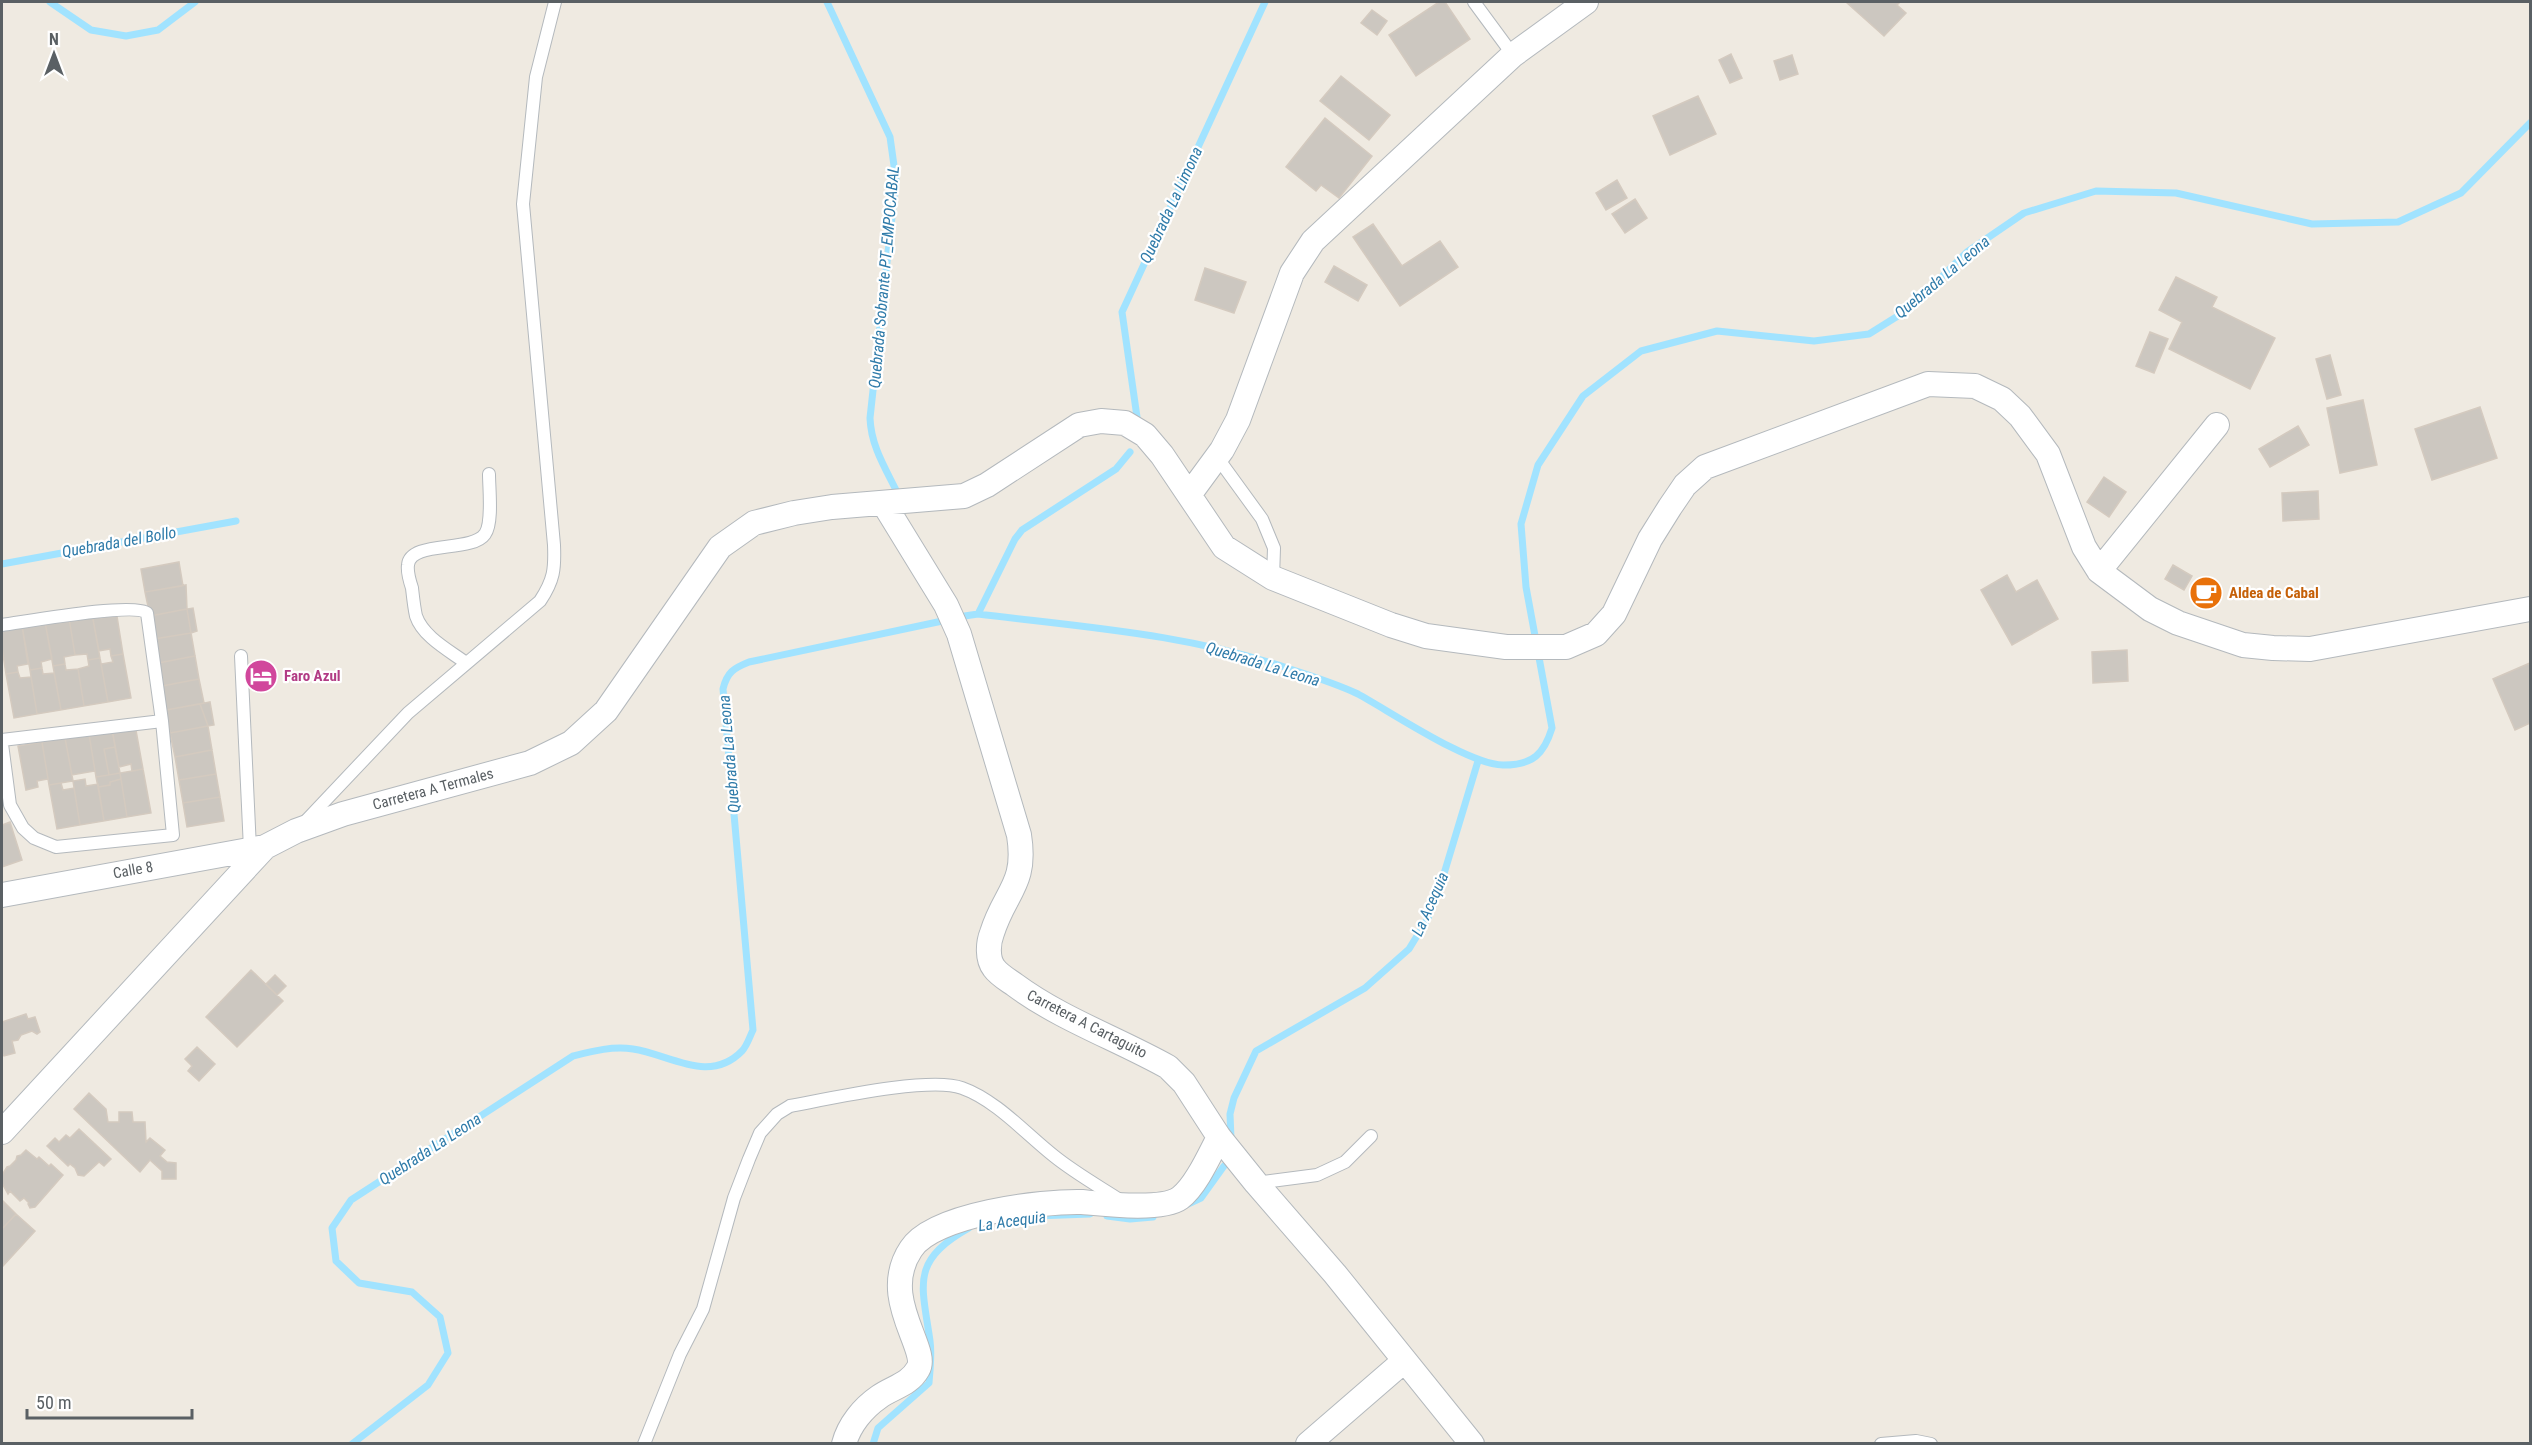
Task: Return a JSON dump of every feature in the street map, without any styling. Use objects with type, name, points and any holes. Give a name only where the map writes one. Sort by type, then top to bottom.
[{"type":"street","points":[[1189,495],[1217,457],[1238,420],[1292,273],[1313,241],[1513,55],[1586,2]]},
{"type":"street","name":"Carretera A Termales","points":[[2,1131],[258,848],[343,814],[530,763],[571,743],[606,711],[720,548],[754,523],[794,513],[964,496],[987,484],[1078,425],[1101,421],[1125,423],[1144,435],[1162,455],[1224,547],[1273,578],[1391,625],[1426,636],[1506,647],[1566,647],[1596,634],[1614,614],[1650,539],[1685,485],[1705,467],[1928,384],[1975,386],[2002,399],[2020,416],[2048,454],[2084,548],[2099,571]]},
{"type":"street","points":[[2217,425],[2099,571],[2150,609],[2178,623],[2243,645],[2310,649],[2530,609]]},
{"type":"street","name":"Carretera A Cartaguito","points":[[884,504],[946,604],[959,634],[1020,835],[1023,855],[1018,880],[997,916],[990,936],[989,954],[993,967],[1037,1001],[1168,1067],[1184,1083],[1219,1137],[1256,1183],[1335,1274],[1472,1443]]},
{"type":"street","name":"Calle 8","points":[[2,895],[258,848]]},
{"type":"street","points":[[844,1443],[859,1415],[879,1397],[904,1384],[919,1368],[921,1356],[900,1303],[900,1271],[912,1247],[944,1224],[998,1209],[1078,1202],[1128,1206],[1160,1204],[1180,1198],[1203,1169],[1219,1137]]},
{"type":"street","points":[[1308,1443],[1404,1361]]},
{"type":"lane","points":[[296,831],[408,713],[540,601],[551,585],[555,565],[523,204],[536,77],[555,2]]},
{"type":"lane","points":[[1474,2],[1513,55]]},
{"type":"lane","points":[[1217,457],[1262,519],[1274,548],[1273,578]]},
{"type":"lane","points":[[466,663],[421,626],[417,617],[408,565],[412,556],[421,551],[476,542],[484,536],[489,527],[489,474]]},
{"type":"lane","points":[[2,625],[119,609],[144,610],[148,615],[162,721],[173,835],[56,847],[34,838],[23,828],[10,804],[2,742],[162,721]]},
{"type":"lane","points":[[241,656],[258,848]]},
{"type":"lane","points":[[644,1443],[680,1354],[703,1309],[734,1198],[752,1150],[760,1133],[777,1114],[790,1106],[912,1086],[948,1085],[962,1088],[1002,1112],[1055,1157],[1128,1206]]},
{"type":"lane","points":[[1256,1183],[1317,1175],[1345,1162],[1371,1136]]},
{"type":"lane","points":[[1881,1443],[1916,1441],[1931,1443]]},
{"type":"building","points":[[1439,2],[1445,2],[1470,39],[1416,76],[1389,35]]},
{"type":"building","points":[[1846,2],[1900,2],[1897,5],[1906,13],[1884,36]]},
{"type":"building","points":[[1372,10],[1387,21],[1377,35],[1361,23]]},
{"type":"building","points":[[1731,54],[1742,78],[1730,83],[1719,60]]},
{"type":"building","points":[[1792,55],[1798,74],[1780,80],[1774,61]]},
{"type":"building","points":[[1341,76],[1390,115],[1369,140],[1320,101]]},
{"type":"building","points":[[1698,96],[1716,134],[1670,155],[1653,116]]},
{"type":"building","points":[[1325,118],[1372,156],[1339,198],[1321,185],[1316,191],[1286,167]]},
{"type":"building","points":[[1617,180],[1627,198],[1606,210],[1596,193]]},
{"type":"building","points":[[1635,199],[1647,218],[1625,233],[1612,214]]},
{"type":"building","points":[[1373,224],[1402,266],[1440,241],[1458,267],[1400,306],[1353,237]]},
{"type":"building","points":[[1334,266],[1367,285],[1358,301],[1325,282]]},
{"type":"building","points":[[1205,268],[1246,282],[1234,313],[1195,300]]},
{"type":"building","points":[[2176,277],[2217,297],[2212,307],[2275,338],[2250,389],[2169,349],[2182,322],[2159,310]]},
{"type":"building","points":[[2150,332],[2168,339],[2154,373],[2136,366]]},
{"type":"building","points":[[2330,355],[2341,395],[2327,399],[2316,359]]},
{"type":"building","points":[[2363,400],[2377,465],[2340,473],[2327,408]]},
{"type":"building","points":[[2480,407],[2497,458],[2432,480],[2415,429]]},
{"type":"building","points":[[2298,426],[2309,445],[2270,467],[2259,449]]},
{"type":"building","points":[[2104,477],[2126,492],[2109,517],[2087,502]]},
{"type":"building","points":[[2318,491],[2319,519],[2283,521],[2282,493]]},
{"type":"building","points":[[179,562],[183,586],[145,592],[141,569]]},
{"type":"building","points":[[2173,565],[2192,576],[2184,590],[2165,579]]},
{"type":"building","points":[[2007,575],[2016,592],[2037,580],[2058,619],[2012,645],[1981,590]]},
{"type":"building","name":"Aldea de Cabal","points":[[2199,582],[2219,590],[2213,604],[2193,596]]},
{"type":"building","points":[[186,585],[187,609],[150,616],[145,592]]},
{"type":"building","points":[[193,608],[197,631],[191,633],[187,609]]},
{"type":"building","points":[[187,609],[191,633],[154,639],[150,616]]},
{"type":"building","points":[[116,610],[123,654],[111,656],[110,649],[99,651],[92,614]]},
{"type":"building","points":[[92,614],[100,658],[88,660],[87,654],[75,655],[69,618]]},
{"type":"building","points":[[69,618],[75,655],[64,657],[65,664],[53,666],[45,622]]},
{"type":"building","points":[[45,622],[52,659],[41,662],[42,668],[30,670],[22,626]]},
{"type":"building","points":[[22,626],[28,664],[17,666],[18,672],[6,674],[2,630]]},
{"type":"building","points":[[191,633],[195,656],[158,663],[154,639]]},
{"type":"building","points":[[2127,650],[2128,681],[2093,683],[2092,652]]},
{"type":"building","points":[[123,654],[131,698],[108,702],[101,664],[113,662],[111,656]]},
{"type":"building","points":[[195,656],[199,679],[162,686],[158,663]]},
{"type":"building","points":[[100,658],[108,702],[84,706],[78,669],[89,666],[88,660]]},
{"type":"building","points":[[2530,663],[2530,723],[2515,730],[2493,679]]},
{"type":"building","points":[[65,664],[66,670],[78,669],[84,706],[61,710],[53,666]]},
{"type":"building","points":[[42,668],[43,674],[54,673],[61,710],[37,714],[30,670]]},
{"type":"building","points":[[18,672],[20,678],[31,677],[37,714],[14,718],[6,674]]},
{"type":"building","points":[[199,679],[204,703],[166,710],[162,686]]},
{"type":"building","points":[[210,702],[214,725],[208,726],[200,704]]},
{"type":"building","points":[[200,704],[208,726],[170,733],[166,710]]},
{"type":"building","points":[[135,725],[143,769],[132,771],[131,764],[119,767],[112,729]]},
{"type":"building","points":[[208,726],[212,750],[175,757],[170,733]]},
{"type":"building","points":[[112,729],[115,747],[104,749],[109,775],[96,777],[89,734]]},
{"type":"building","points":[[89,734],[95,771],[72,775],[65,738]]},
{"type":"building","points":[[65,738],[73,781],[49,785],[42,742]]},
{"type":"building","points":[[42,742],[48,779],[37,781],[38,787],[26,790],[18,746]]},
{"type":"building","points":[[115,747],[120,773],[109,775],[104,749]]},
{"type":"building","points":[[212,750],[216,774],[179,780],[175,757]]},
{"type":"building","points":[[143,769],[151,813],[127,817],[120,773]]},
{"type":"building","points":[[120,773],[121,779],[110,782],[110,785],[98,787],[96,777]]},
{"type":"building","points":[[216,774],[220,797],[183,803],[179,780]]},
{"type":"building","points":[[85,779],[86,786],[98,784],[104,821],[80,825],[73,781]]},
{"type":"building","points":[[121,779],[127,817],[104,821],[98,787],[110,785],[110,782]]},
{"type":"building","points":[[61,783],[63,790],[74,788],[80,825],[57,829],[49,785]]},
{"type":"building","points":[[220,797],[224,821],[187,827],[183,803]]},
{"type":"building","points":[[10,822],[22,860],[2,867],[2,825]]},
{"type":"building","points":[[251,970],[283,1001],[237,1047],[206,1017]]},
{"type":"building","points":[[275,975],[286,986],[277,995],[266,984]]},
{"type":"building","points":[[26,1014],[28,1019],[35,1017],[40,1032],[37,1034],[32,1031],[12,1041],[15,1053],[4,1056],[2,1053],[2,1022]]},
{"type":"building","points":[[197,1047],[215,1064],[199,1081],[188,1071],[192,1066],[185,1059]]},
{"type":"building","points":[[89,1093],[106,1109],[108,1122],[119,1122],[119,1112],[132,1112],[133,1122],[145,1122],[146,1142],[150,1138],[165,1150],[160,1156],[167,1162],[176,1163],[176,1179],[162,1179],[162,1171],[150,1160],[140,1172],[74,1109]]},
{"type":"building","points":[[79,1129],[111,1159],[104,1166],[99,1162],[84,1176],[78,1175],[75,1168],[70,1164],[68,1166],[47,1146],[55,1138],[59,1142],[66,1135],[70,1138]]},
{"type":"building","points":[[26,1150],[49,1166],[51,1164],[63,1175],[35,1207],[30,1208],[24,1198],[20,1201],[10,1191],[8,1194],[2,1183],[2,1175],[7,1167]]},
{"type":"building","points":[[2,1200],[16,1214],[2,1229]]},
{"type":"building","points":[[16,1214],[35,1231],[2,1267],[2,1229]]},
{"type":"waterway","points":[[50,2],[91,30],[126,36],[158,30],[195,2]]},
{"type":"waterway","name":"Quebrada Sobrante PT_EMPOCABAL","points":[[827,2],[890,137],[896,180],[870,418],[876,446],[896,490]]},
{"type":"waterway","name":"Quebrada La Limona","points":[[1137,417],[1122,312],[1265,2]]},
{"type":"waterway","name":"Quebrada La Leona","points":[[958,617],[978,614],[1136,633],[1213,647],[1252,657],[1350,690],[1431,737],[1472,757],[1504,765],[1523,763],[1541,751],[1552,728],[1526,587],[1521,524],[1538,465],[1583,396],[1641,351],[1717,331],[1814,341],[1869,334],[1909,309],[1967,252],[2024,213],[2096,191],[2176,193],[2312,224],[2398,222],[2461,193],[2530,123]]},
{"type":"waterway","name":"Quebrada La Limona","points":[[978,614],[1015,539],[1022,530],[1116,469],[1130,452]]},
{"type":"waterway","name":"Quebrada del Bollo","points":[[2,564],[236,521]]},
{"type":"waterway","name":"Quebrada La Leona","points":[[352,1444],[428,1385],[448,1353],[440,1317],[412,1292],[359,1283],[336,1261],[332,1228],[351,1200],[573,1056],[625,1048],[703,1067],[716,1066],[729,1061],[747,1044],[753,1030],[723,689],[729,675],[749,662],[947,620]]},
{"type":"waterway","name":"La Acequia","points":[[1231,1139],[1230,1114],[1234,1098],[1256,1051],[1365,988],[1409,949],[1428,918],[1443,877],[1478,761]]},
{"type":"waterway","name":"La Acequia","points":[[1188,1204],[1201,1198],[1224,1166]]},
{"type":"waterway","name":"La Acequia","points":[[1035,1216],[1090,1214]]},
{"type":"waterway","name":"La Acequia","points":[[1107,1216],[1130,1219],[1153,1217]]},
{"type":"waterway","name":"La Acequia","points":[[873,1444],[878,1428],[929,1383],[931,1351],[924,1304],[924,1276],[937,1252],[969,1228]]},
{"type":"place","name":"Aldea de Cabal","points":[[2206,593]]},
{"type":"place","name":"Faro Azul","points":[[261,676]]}]
